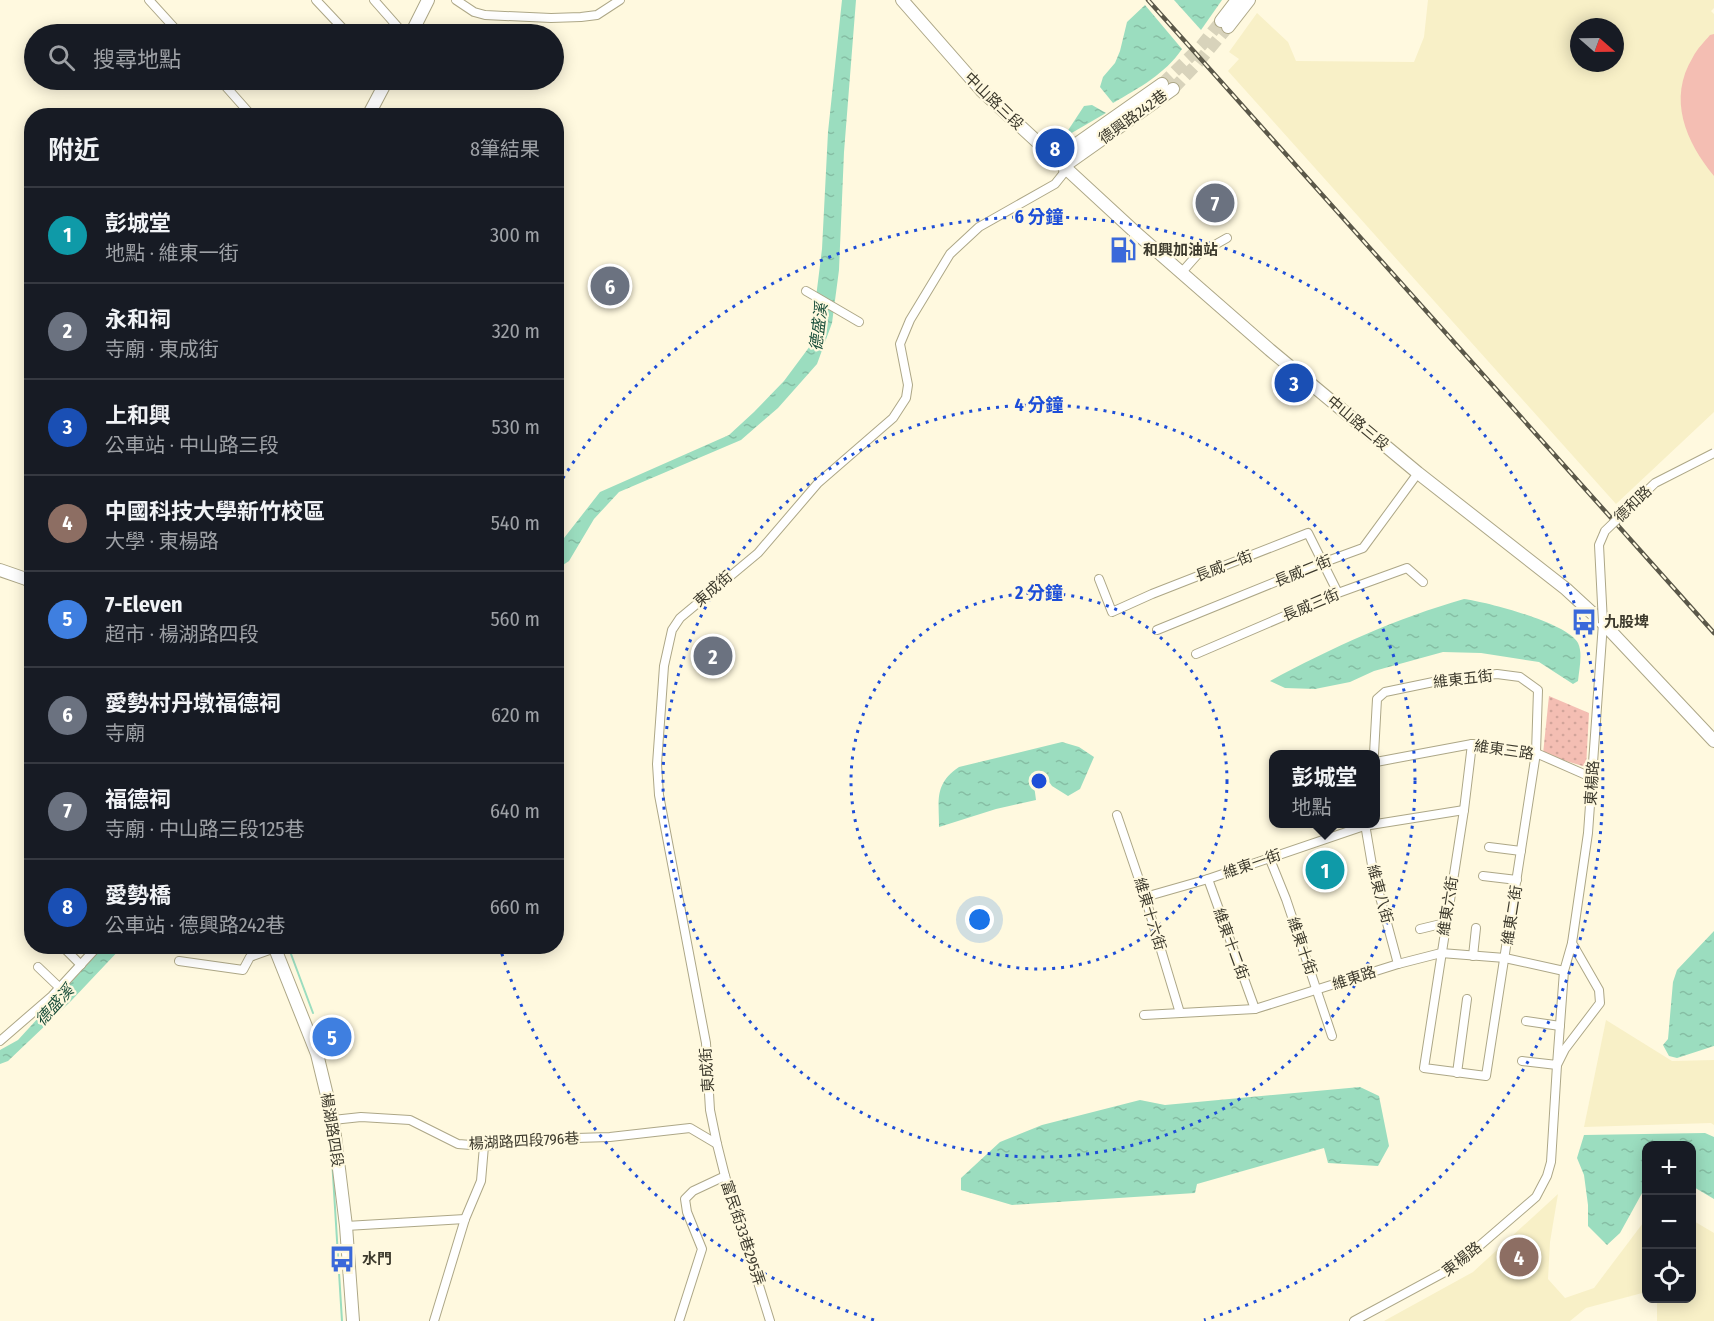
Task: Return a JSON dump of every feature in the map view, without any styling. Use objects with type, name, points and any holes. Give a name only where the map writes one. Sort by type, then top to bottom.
[{"type":"street","points":[[149,0],[171,24]]},
{"type":"street","points":[[316,0],[339,24]]},
{"type":"street","points":[[374,0],[395,24]]},
{"type":"street","points":[[416,24],[428,0]]},
{"type":"street","points":[[456,0],[474,12],[485,15],[551,18],[597,15],[620,0]]},
{"type":"street","name":"中山路三段","points":[[902,0],[981,90],[1053,156],[1270,350],[1418,473],[1566,590],[1603,623],[1714,741]]},
{"type":"street","points":[[1237,0],[1225,24],[1249,0]]},
{"type":"street","name":"德興路242巷","points":[[1053,156],[1068,150],[1167,86],[1064,166]]},
{"type":"street","points":[[229,90],[245,108]]},
{"type":"street","points":[[372,108],[382,90]]},
{"type":"street","name":"東成街","points":[[717,1144],[710,1110],[705,1043],[659,795],[657,764],[662,687],[672,630],[680,618],[758,553],[818,483],[893,418],[906,398],[908,386],[900,344],[910,320],[950,254],[979,227],[1055,184],[1063,174],[1064,166]]},
{"type":"street","points":[[1182,272],[1197,255],[1227,238]]},
{"type":"street","points":[[809,293],[859,322]]},
{"type":"street","name":"德和路","points":[[1603,623],[1599,545],[1605,531],[1655,483],[1714,453]]},
{"type":"street","name":"長威二街","points":[[1157,630],[1322,562],[1363,548],[1418,473]]},
{"type":"street","name":"長威一街","points":[[1099,579],[1112,612],[1308,533],[1338,593]]},
{"type":"street","name":"長威三街","points":[[1196,654],[1338,593],[1407,568],[1423,582]]},
{"type":"street","points":[[0,570],[24,578]]},
{"type":"street","name":"東楊路","points":[[1354,1321],[1440,1277],[1456,1266],[1536,1197],[1547,1176],[1551,1161],[1564,972],[1572,943],[1588,833],[1603,623]]},
{"type":"street","name":"維東五街","points":[[1374,750],[1377,699],[1384,692],[1443,680],[1497,674],[1520,677],[1538,690]]},
{"type":"street","name":"維東二街","points":[[1424,1068],[1486,1076],[1536,753],[1538,690]]},
{"type":"street","name":"維東三路","points":[[1380,761],[1472,744],[1536,753],[1593,778]]},
{"type":"street","name":"維東六街","points":[[1424,1068],[1472,744]]},
{"type":"street","name":"維東一街","points":[[1380,823],[1464,810]]},
{"type":"street","name":"維東十六街","points":[[1117,815],[1145,897],[1180,1013]]},
{"type":"street","name":"維東一街","points":[[1145,897],[1208,879],[1355,828]]},
{"type":"street","name":"維東八街","points":[[1365,828],[1373,871],[1398,964]]},
{"type":"street","points":[[1490,847],[1521,851]]},
{"type":"street","name":"維東十街","points":[[1269,857],[1332,1036]]},
{"type":"street","points":[[1483,876],[1517,880]]},
{"type":"street","name":"維東十二街","points":[[1208,879],[1255,1009]]},
{"type":"street","points":[[1420,929],[1445,923]]},
{"type":"street","points":[[1473,956],[1476,928]]},
{"type":"street","name":"東楊路","points":[[1557,1065],[1565,1049],[1600,1003],[1599,990],[1572,943]]},
{"type":"street","name":"維東路","points":[[1144,1015],[1255,1009],[1398,964],[1441,953],[1505,958],[1564,972]]},
{"type":"street","points":[[70,954],[81,965]]},
{"type":"street","points":[[0,1041],[60,988],[91,954]]},
{"type":"street","points":[[179,962],[243,970],[250,957],[258,954]]},
{"type":"street","name":"楊湖路四段","points":[[278,954],[317,1054],[333,1120],[346,1226],[353,1321]]},
{"type":"street","points":[[38,967],[60,988]]},
{"type":"street","points":[[1457,1072],[1467,999]]},
{"type":"street","points":[[1526,1021],[1560,1026]]},
{"type":"street","points":[[1522,1061],[1557,1065]]},
{"type":"street","name":"楊湖路四段796巷","points":[[333,1120],[361,1117],[410,1120],[458,1144],[484,1146],[542,1139],[610,1137],[690,1128],[717,1144]]},
{"type":"street","name":"富民街33巷295弄","points":[[717,1144],[770,1321]]},
{"type":"street","points":[[434,1321],[465,1220],[481,1181],[484,1146]]},
{"type":"street","points":[[679,1321],[702,1249],[687,1212],[685,1199],[693,1191],[725,1176]]},
{"type":"street","points":[[346,1226],[465,1220]]},
{"type":"shaded area","points":[[1428,0],[1714,0],[1714,8],[1711,11],[1714,14],[1714,412],[1616,504],[1228,71],[1239,59],[1229,52],[1257,13],[1288,42],[1296,61],[1414,62],[1424,37]]},
{"type":"shaded area","points":[[1714,34],[1714,176],[1695,149],[1688,134],[1683,119],[1681,89],[1685,73],[1693,57],[1710,35]]},
{"type":"shaded area","points":[[1549,696],[1589,713],[1586,767],[1543,754]]},
{"type":"shaded area","points":[[1606,1020],[1672,1061],[1714,1060],[1714,1125],[1711,1123],[1584,1127]]},
{"type":"shaded area","points":[[1558,1194],[1550,1242],[1548,1279],[1565,1298],[1594,1288],[1642,1224],[1642,1293],[1586,1308],[1570,1321],[1384,1321],[1473,1272]]},
{"type":"shaded area","points":[[1696,1222],[1714,1233],[1714,1321],[1657,1321],[1657,1303],[1696,1303]]},
{"type":"water","name":"德盛溪","points":[[842,0],[856,0],[844,152],[839,270],[832,323],[817,364],[778,408],[741,440],[619,492],[594,519],[569,561],[564,564],[564,538],[600,492],[729,435],[784,381],[810,346],[822,249],[828,132]]},
{"type":"water","points":[[1174,0],[1222,0],[1201,30]]},
{"type":"water","points":[[1145,5],[1182,49],[1160,73],[1113,103],[1100,87],[1103,77],[1115,63],[1127,22]]},
{"type":"water","points":[[1092,105],[1106,113],[1063,138],[1084,106]]},
{"type":"water","points":[[1464,599],[1490,604],[1544,621],[1571,635],[1578,643],[1580,652],[1578,681],[1573,684],[1539,662],[1481,653],[1443,652],[1374,671],[1350,682],[1315,689],[1285,688],[1270,681],[1365,635],[1414,615]]},
{"type":"water","points":[[1062,742],[1079,747],[1094,757],[1080,789],[1068,796],[1052,786],[1044,775],[1034,785],[1036,800],[996,809],[939,827],[939,801],[942,786],[951,773],[959,767]]},
{"type":"water","points":[[1714,931],[1714,1046],[1677,1058],[1669,1056],[1663,1045],[1668,1039],[1673,982],[1677,970]]},
{"type":"water","name":"德盛溪","points":[[97,954],[115,954],[71,1001],[8,1061],[0,1064],[0,1050],[18,1040]]},
{"type":"water","points":[[1360,1087],[1379,1096],[1389,1146],[1378,1166],[1328,1163],[1324,1148],[1197,1184],[1195,1193],[1012,1205],[961,1190],[961,1178],[1000,1142],[1042,1125],[1140,1100],[1165,1105]]},
{"type":"water","points":[[1705,1133],[1714,1137],[1714,1199],[1696,1188],[1696,1141],[1642,1141],[1642,1193],[1620,1233],[1607,1245],[1588,1226],[1584,1175],[1577,1158],[1584,1135]]},
{"type":"waterway","points":[[291,954],[313,1013]]},
{"type":"waterway","points":[[332,1159],[342,1321]]},
{"type":"tunnel","points":[[1162,84],[1201,46],[1221,21]]},
{"type":"tunnel","points":[[1173,89],[1228,27]]},
{"type":"railway","points":[[1148,0],[1714,633]]},
{"type":"place","name":"愛勢橋","points":[[1055,148]]},
{"type":"place","name":"福德祠","points":[[1215,203]]},
{"type":"place","name":"和興加油站","points":[[1123,250]]},
{"type":"place","name":"愛勢村丹墩福德祠","points":[[610,286]]},
{"type":"place","name":"上和興","points":[[1294,383]]},
{"type":"place","name":"九股埤","points":[[1584,622]]},
{"type":"place","name":"永和祠","points":[[713,656]]},
{"type":"place","name":"彭城堂","points":[[1325,870]]},
{"type":"place","name":"7-Eleven","points":[[332,1037]]},
{"type":"place","name":"中國科技大學新竹校區","points":[[1519,1257]]},
{"type":"place","name":"水門","points":[[342,1259]]}]
